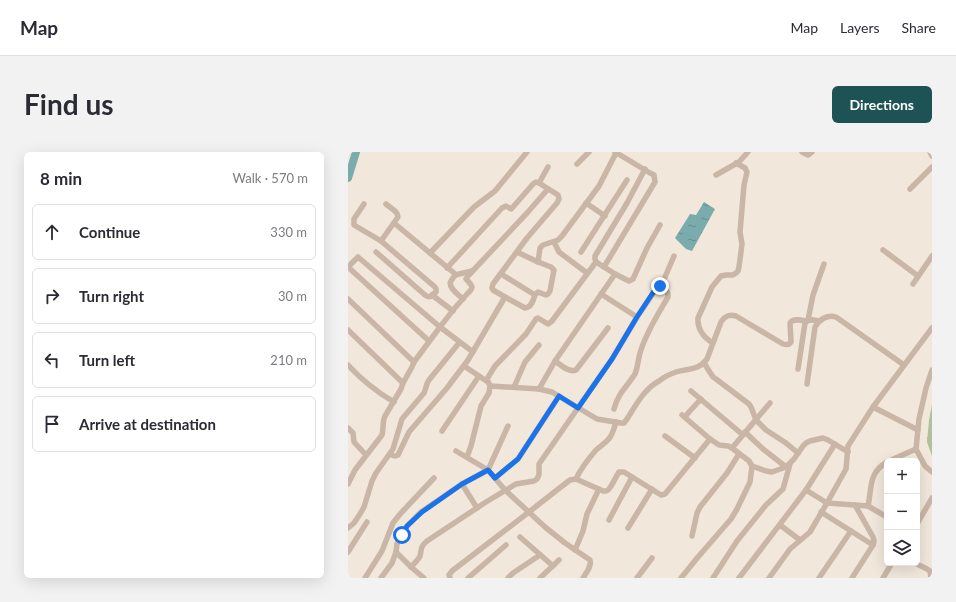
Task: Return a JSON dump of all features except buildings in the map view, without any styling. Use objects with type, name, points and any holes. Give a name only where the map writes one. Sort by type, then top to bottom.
[{"type":"street","points":[[430,253],[474,207],[495,191],[527,152]]},
{"type":"street","points":[[577,164],[589,152]]},
{"type":"street","points":[[538,262],[540,248],[543,245],[558,240],[562,236],[599,186],[615,152],[645,169],[654,176],[655,182],[604,267]]},
{"type":"street","points":[[716,175],[736,163],[748,152]]},
{"type":"street","points":[[802,152],[808,155],[812,152]]},
{"type":"street","points":[[930,152],[932,156]]},
{"type":"street","points":[[713,343],[707,340],[702,334],[697,321],[712,287],[721,276],[733,275],[738,271],[739,267],[742,244],[740,232],[744,185],[747,172],[745,168],[736,163]]},
{"type":"street","points":[[539,183],[548,167]]},
{"type":"street","points":[[910,189],[932,167]]},
{"type":"street","points":[[645,169],[627,203],[595,256],[596,262],[629,281],[633,279],[647,248],[660,225]]},
{"type":"street","points":[[581,252],[627,180]]},
{"type":"street","points":[[447,268],[502,208],[506,206],[511,209],[536,182],[558,195],[559,200],[527,238],[501,274],[492,288],[505,297],[527,308],[530,306],[538,292],[546,295],[548,294],[554,270],[551,267],[517,252]]},
{"type":"street","points":[[348,484],[350,474],[355,470],[382,435],[384,430],[383,420],[402,389],[414,362],[452,311],[471,290],[472,285],[466,279],[472,270],[548,189]]},
{"type":"street","points":[[586,203],[605,216]]},
{"type":"street","points":[[364,204],[354,219],[354,224],[381,241],[435,287],[436,292],[428,297],[376,252]]},
{"type":"street","points":[[381,241],[398,217],[398,214],[386,204]]},
{"type":"street","points":[[394,223],[455,275]]},
{"type":"street","points":[[554,242],[559,252],[587,273]]},
{"type":"street","points":[[883,250],[918,276]]},
{"type":"street","points":[[411,567],[420,557],[423,544],[505,490],[516,484],[534,481],[537,479],[539,475],[539,464],[612,359],[656,288],[660,286],[674,256]]},
{"type":"street","points":[[913,284],[932,256]]},
{"type":"street","points":[[429,341],[348,267],[358,257],[459,343],[473,352]]},
{"type":"street","points":[[467,457],[481,406],[489,393],[489,384],[487,379],[495,366],[526,334],[536,319],[538,318],[548,324],[550,323],[596,262]]},
{"type":"street","points":[[798,369],[805,323],[807,320],[812,295],[824,264]]},
{"type":"street","points":[[463,299],[451,287],[450,284],[455,275],[472,270]]},
{"type":"street","points":[[501,274],[535,296]]},
{"type":"street","points":[[539,389],[555,361],[615,274]]},
{"type":"street","points":[[614,409],[619,394],[635,374],[640,351],[653,321],[668,298],[669,294],[667,291],[660,286]]},
{"type":"street","points":[[601,294],[637,317]]},
{"type":"street","points":[[432,295],[452,311]]},
{"type":"street","points":[[390,454],[393,456],[398,455],[409,432],[464,366],[505,297]]},
{"type":"street","points":[[348,299],[414,362]]},
{"type":"street","points":[[464,366],[489,384],[539,389],[552,392],[597,419],[622,424],[646,391],[658,381],[678,372],[696,369],[704,363],[707,359],[721,322],[728,315],[736,316],[787,345],[791,342],[791,321],[819,321]]},
{"type":"street","points":[[806,384],[815,327],[819,321],[829,316],[836,317],[904,365]]},
{"type":"street","points":[[555,361],[570,371],[576,370],[608,328]]},
{"type":"street","points":[[769,578],[790,549],[810,532],[846,469],[848,446],[873,406],[932,328]]},
{"type":"street","points":[[348,330],[403,384]]},
{"type":"street","points":[[348,528],[354,523],[364,507],[376,473],[396,443],[402,419],[424,393],[427,382],[459,343]]},
{"type":"street","points":[[514,387],[525,362],[539,345]]},
{"type":"street","points":[[704,363],[713,377],[752,407],[756,420],[766,430],[798,453]]},
{"type":"street","points":[[348,365],[372,388],[394,402]]},
{"type":"street","points":[[932,370],[919,419],[916,449],[925,466],[932,472]]},
{"type":"street","points":[[442,431],[479,376]]},
{"type":"street","points":[[690,390],[763,449],[788,466]]},
{"type":"street","points":[[495,478],[518,459],[559,396]]},
{"type":"street","points":[[701,399],[684,416],[710,439],[719,445],[732,448],[749,461],[752,466],[766,471],[772,472],[788,466]]},
{"type":"street","points":[[732,448],[770,403]]},
{"type":"street","points":[[873,406],[918,430]]},
{"type":"street","points":[[576,479],[594,453],[610,437],[616,422]]},
{"type":"street","points":[[380,578],[392,562],[398,544],[407,526],[422,512],[462,484],[488,470],[508,426]]},
{"type":"street","points":[[348,428],[353,433],[354,442],[366,455]]},
{"type":"street","points":[[666,436],[695,458]]},
{"type":"street","points":[[713,578],[737,541],[766,505],[783,489],[788,466],[806,443],[823,438],[848,452]]},
{"type":"street","points":[[450,578],[449,575],[452,571],[570,480],[576,479],[606,491],[617,475],[620,472],[624,472],[661,495],[666,494],[710,439]]},
{"type":"street","points":[[739,578],[806,490],[835,444]]},
{"type":"street","points":[[897,458],[916,449]]},
{"type":"street","points":[[456,450],[488,470],[505,490],[529,512],[561,540],[590,560],[591,563],[583,578]]},
{"type":"street","points":[[692,536],[697,513],[700,507],[727,473],[739,454]]},
{"type":"street","points":[[868,506],[872,479],[878,469],[884,465]]},
{"type":"street","points":[[681,578],[731,519],[750,482],[752,466]]},
{"type":"street","points":[[609,520],[632,477]]},
{"type":"street","points":[[365,578],[382,551],[393,523],[434,478]]},
{"type":"street","points":[[462,484],[477,508]]},
{"type":"street","points":[[575,550],[583,531],[587,514],[599,489]]},
{"type":"street","points":[[628,528],[652,489]]},
{"type":"street","points":[[806,490],[827,503],[868,506],[884,515]]},
{"type":"street","points":[[920,519],[932,498]]},
{"type":"street","points":[[852,578],[874,541],[855,505]]},
{"type":"street","points":[[821,512],[873,545]]},
{"type":"street","points":[[348,552],[367,522]]},
{"type":"street","points":[[780,525],[800,540]]},
{"type":"street","points":[[819,578],[851,531]]},
{"type":"street","points":[[520,537],[553,566]]},
{"type":"street","points":[[468,578],[506,545]]},
{"type":"street","points":[[396,552],[424,578]]},
{"type":"street","points":[[508,578],[540,555]]},
{"type":"street","points":[[637,578],[652,558]]},
{"type":"street","points":[[540,578],[559,560]]},
{"type":"street","points":[[883,578],[890,566]]},
{"type":"street","points":[[920,566],[931,571],[931,578]]},
{"type":"green space","points":[[932,405],[932,456],[927,442]]},
{"type":"water","points":[[704,202],[715,209],[692,251],[686,249],[675,238],[690,214],[696,215]]},
{"type":"waterway","points":[[348,178],[356,152]]},
{"type":"route","points":[[402,535],[407,526],[422,512],[462,484],[488,470],[495,478],[514,463],[523,453],[559,396],[578,408],[618,350],[656,288],[660,286]]}]
